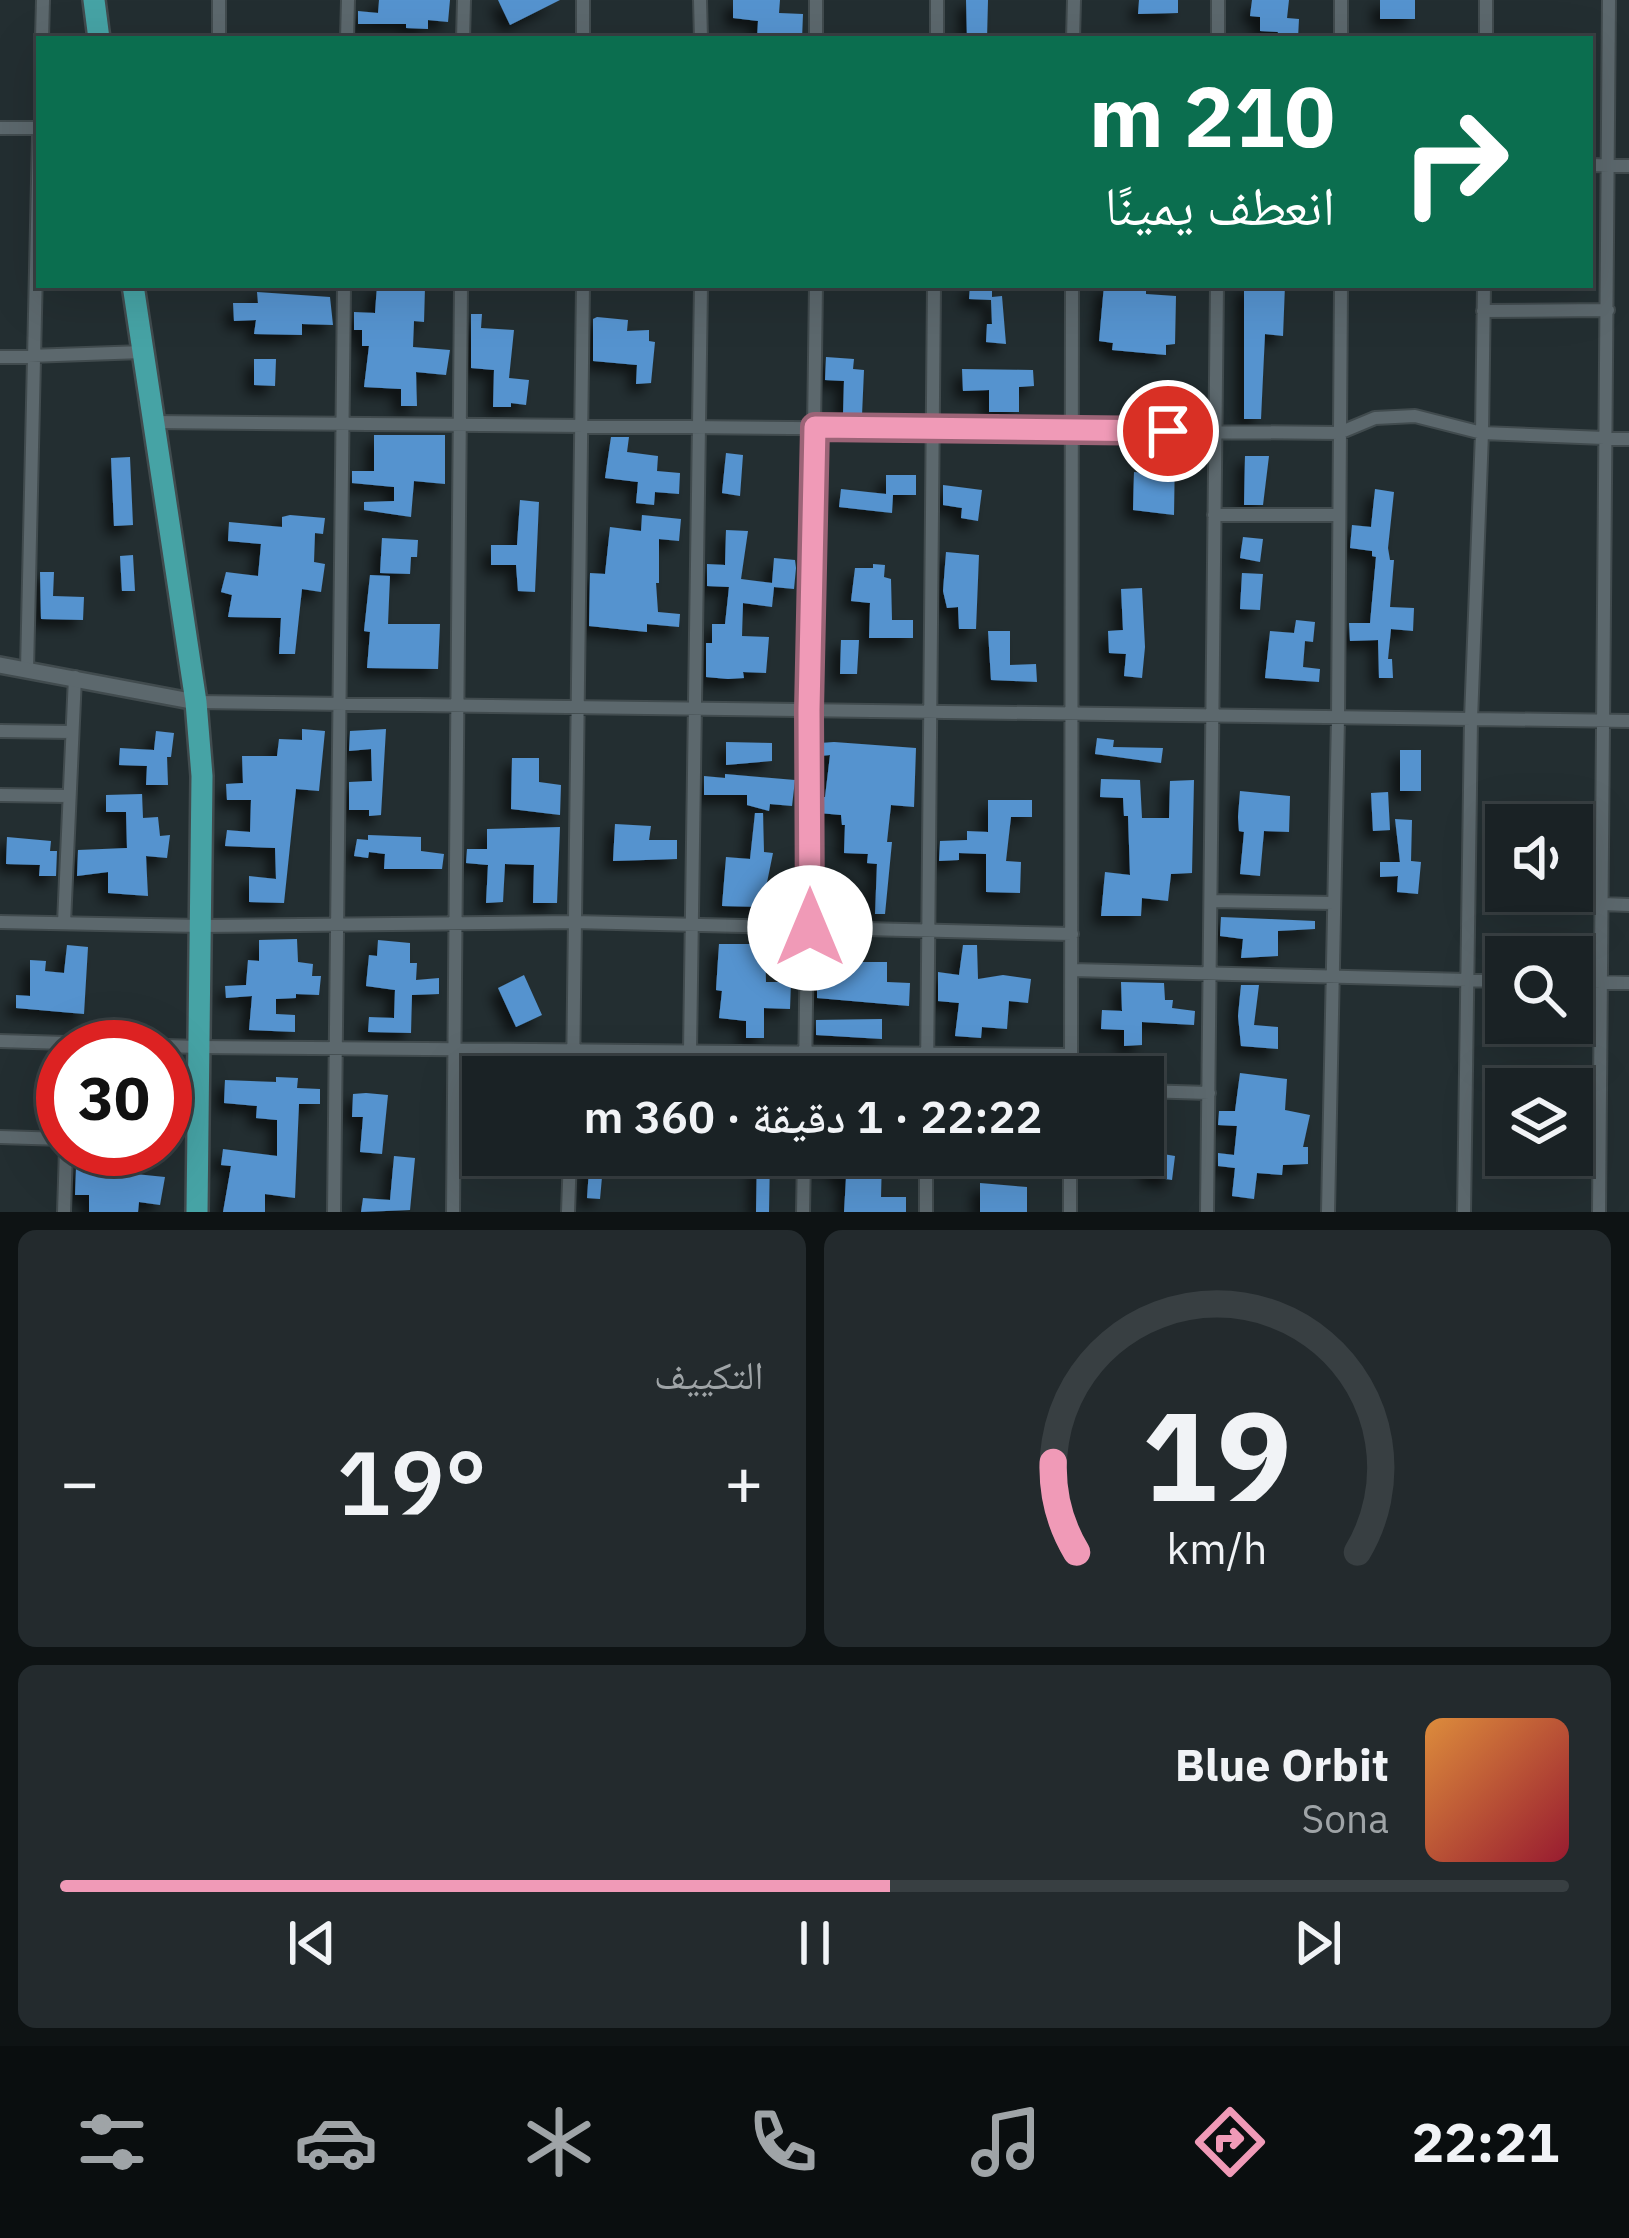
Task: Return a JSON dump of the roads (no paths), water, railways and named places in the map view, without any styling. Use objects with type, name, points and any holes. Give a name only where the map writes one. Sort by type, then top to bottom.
[{"type":"main road","points":[[94,0],[99,36]]},
{"type":"main road","points":[[134,288],[196,702],[202,776],[197,1212]]},
{"type":"street","points":[[41,36],[43,0]]},
{"type":"street","points":[[219,0],[219,36]]},
{"type":"street","points":[[347,36],[348,0]]},
{"type":"street","points":[[464,0],[464,36]]},
{"type":"street","points":[[583,0],[583,36]]},
{"type":"street","points":[[700,0],[701,36]]},
{"type":"street","points":[[816,0],[816,36]]},
{"type":"street","points":[[937,0],[937,36]]},
{"type":"street","points":[[1073,36],[1074,0]]},
{"type":"street","points":[[1218,0],[1218,36]]},
{"type":"street","points":[[1341,0],[1341,36]]},
{"type":"street","points":[[1486,0],[1486,36]]},
{"type":"street","points":[[1599,1212],[1609,0]]},
{"type":"street","points":[[0,128],[36,132]]},
{"type":"street","points":[[1593,165],[1629,166]]},
{"type":"street","points":[[27,670],[36,228]]},
{"type":"street","points":[[334,1212],[344,288]]},
{"type":"street","points":[[453,1212],[461,288]]},
{"type":"street","points":[[574,1056],[583,288]]},
{"type":"street","points":[[690,1052],[701,288]]},
{"type":"street","points":[[806,1055],[816,288]]},
{"type":"street","points":[[927,1056],[934,288]]},
{"type":"street","points":[[192,1047],[1071,1055],[1072,288]]},
{"type":"street","points":[[1207,1212],[1217,288]]},
{"type":"street","points":[[1328,1212],[1340,288]]},
{"type":"street","points":[[1465,1212],[1471,719],[1484,288]]},
{"type":"street","points":[[1483,311],[1608,310]]},
{"type":"street","points":[[0,357],[143,352]]},
{"type":"street","points":[[154,422],[1339,433],[1375,418],[1415,416],[1482,433],[1629,439]]},
{"type":"street","points":[[1214,515],[1339,515]]},
{"type":"street","points":[[0,664],[196,702],[1629,722]]},
{"type":"street","points":[[64,923],[75,677]]},
{"type":"street","points":[[0,731],[71,732]]},
{"type":"street","points":[[0,795],[67,796]]},
{"type":"street","points":[[1212,901],[1334,903]]},
{"type":"street","points":[[1602,904],[1629,905]]},
{"type":"street","points":[[0,922],[200,926],[574,922],[1072,934]]},
{"type":"street","points":[[1072,970],[1485,980]]},
{"type":"street","points":[[1593,982],[1629,983]]},
{"type":"street","points":[[0,1041],[36,1043]]},
{"type":"street","points":[[1164,1092],[1209,1093]]},
{"type":"street","points":[[0,1137],[36,1138]]},
{"type":"street","points":[[64,1212],[65,1176]]},
{"type":"street","points":[[568,1212],[569,1176]]},
{"type":"street","points":[[803,1212],[804,1176]]},
{"type":"street","points":[[926,1176],[926,1212]]},
{"type":"street","points":[[1070,1176],[1070,1212]]}]
